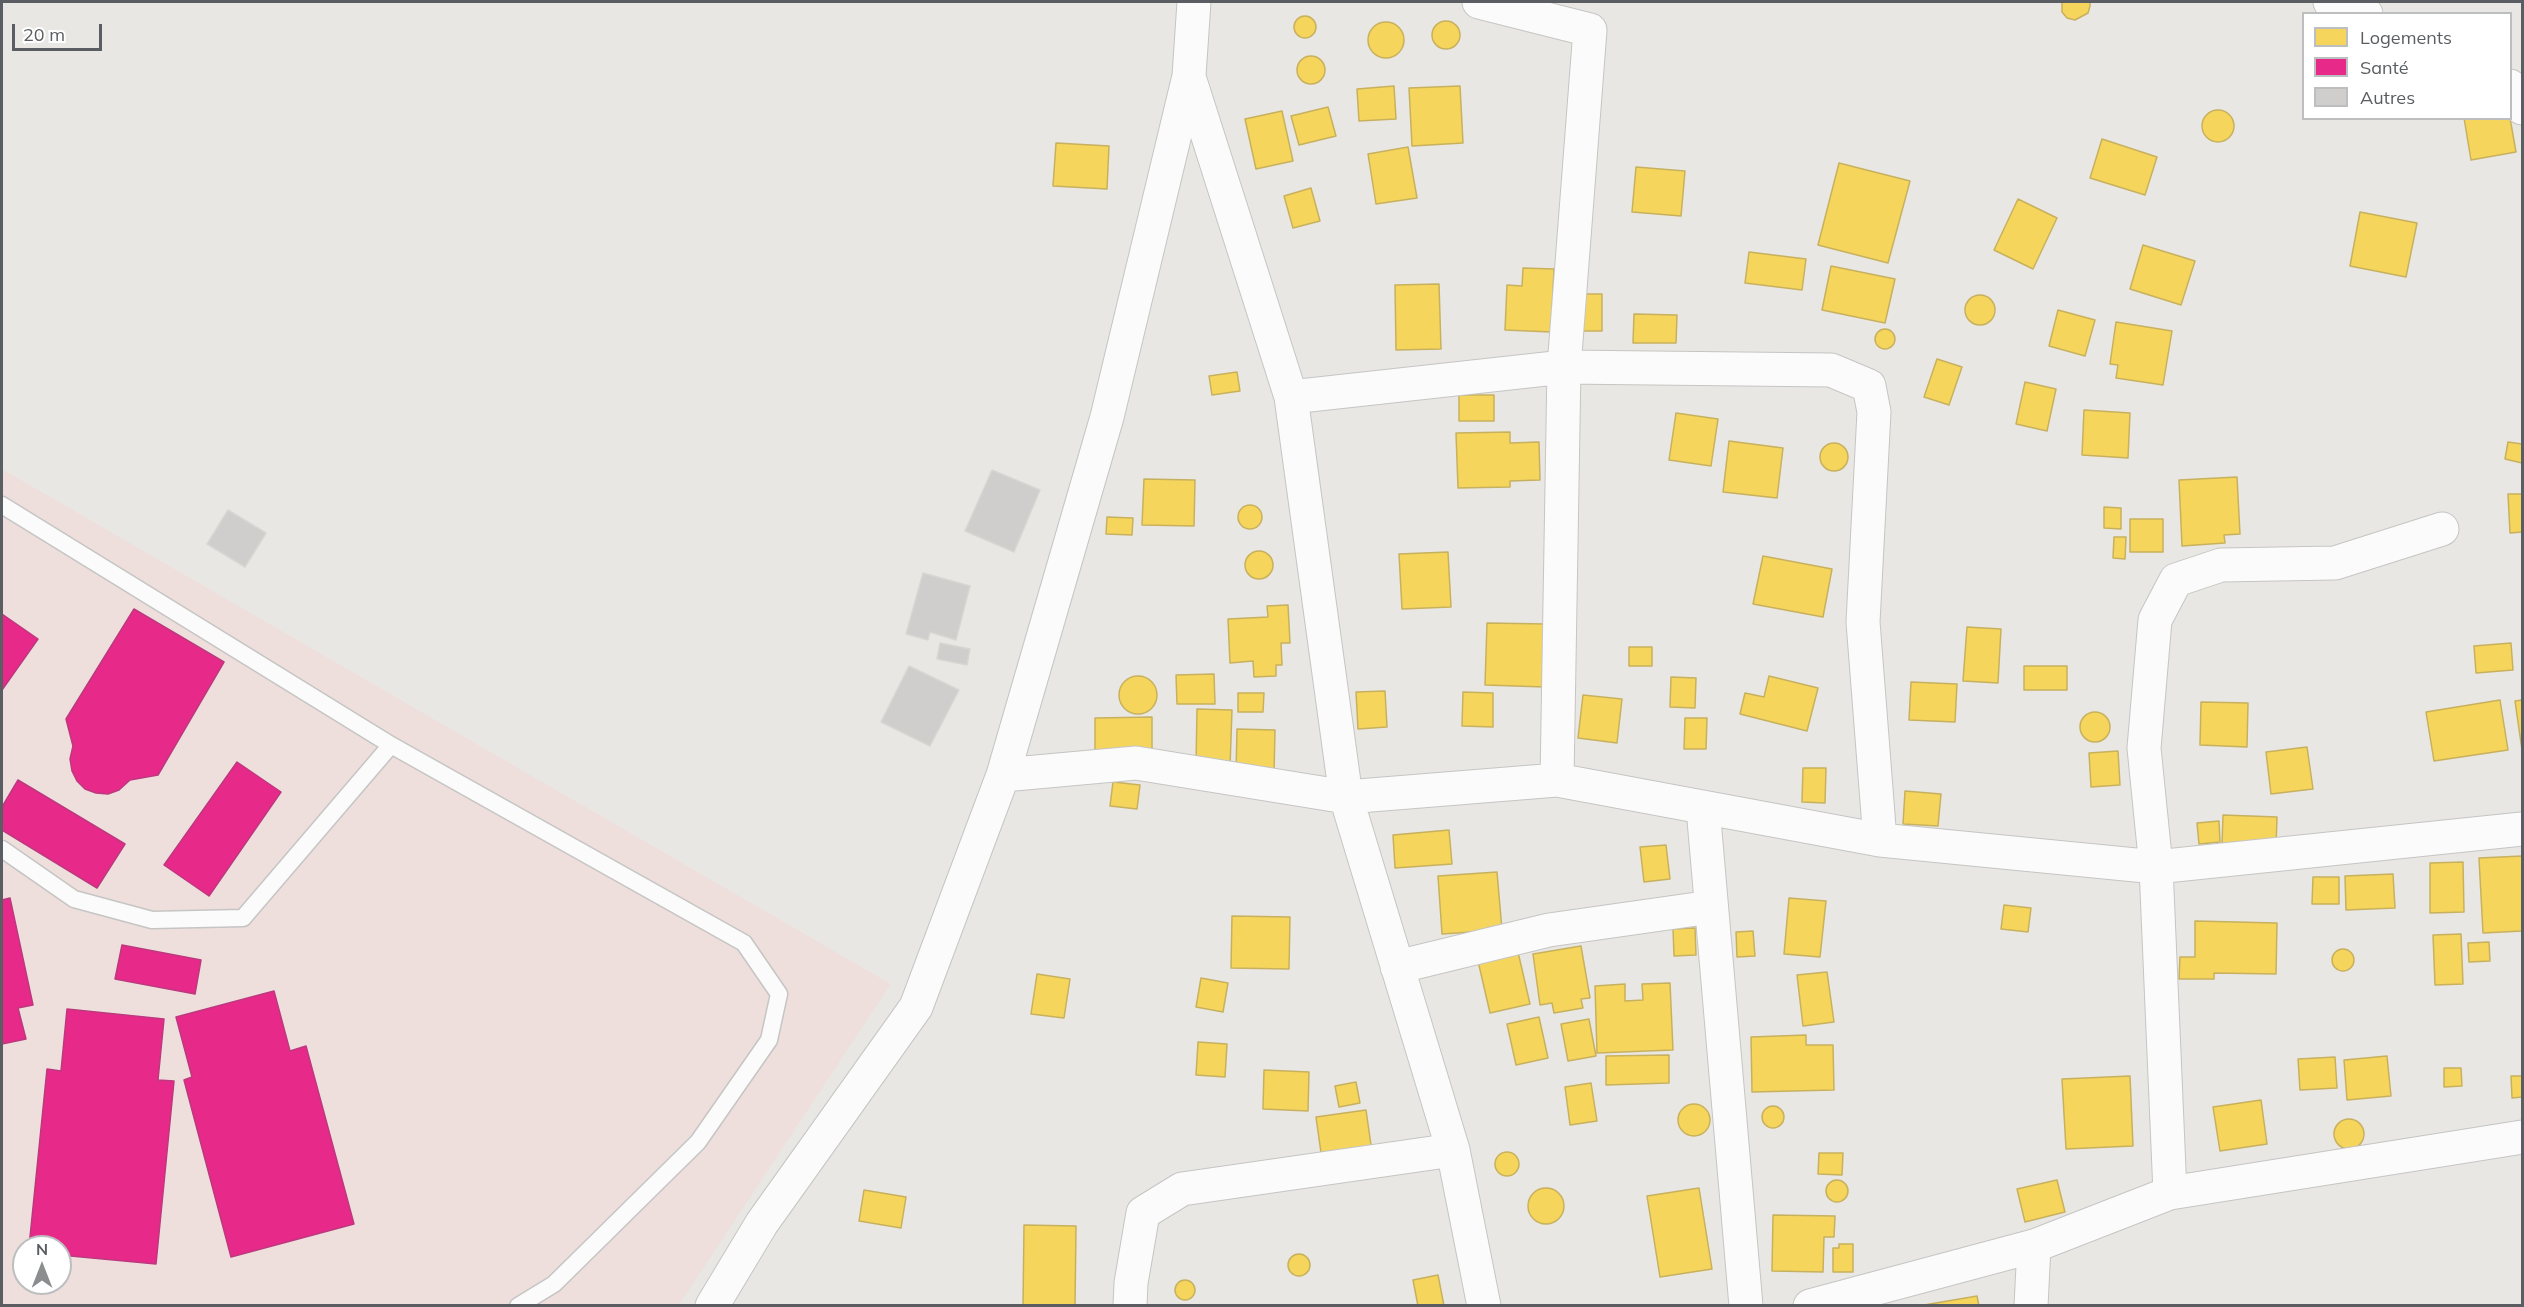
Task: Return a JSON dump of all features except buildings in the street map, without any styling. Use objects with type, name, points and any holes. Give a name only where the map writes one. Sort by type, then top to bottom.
[{"type":"street","points":[[712,1305],[762,1223],[916,1007],[1003,775],[1107,417],[1189,76],[1194,2]]},
{"type":"street","points":[[1479,2],[1590,30],[1564,368],[1557,780]]},
{"type":"street","points":[[2330,2],[2360,12]]},
{"type":"street","points":[[1189,76],[1291,397],[1346,797],[1453,1150],[1484,1305]]},
{"type":"street","points":[[2512,88],[2523,108]]},
{"type":"street","points":[[1291,397],[1564,368],[1831,370],[1869,386],[1874,412],[1863,622],[1880,840]]},
{"type":"street","points":[[2170,1192],[2156,867],[2144,748],[2155,620],[2176,580],[2221,565],[2335,563],[2442,529]]},
{"type":"street","points":[[1003,775],[1137,763],[1346,797],[1557,780],[1880,840],[2156,867],[2523,829]]},
{"type":"street","points":[[1703,808],[1746,1305]]},
{"type":"street","points":[[1397,967],[1549,930],[1712,907]]},
{"type":"street","points":[[1810,1305],[2034,1246],[2170,1192],[2523,1137]]},
{"type":"street","points":[[1130,1305],[1131,1283],[1143,1213],[1182,1189],[1453,1150]]},
{"type":"street","points":[[2031,1305],[2034,1246]]},
{"type":"lane","points":[[2,505],[392,745],[744,943],[779,994],[769,1040],[698,1142],[554,1284],[518,1305]]},
{"type":"lane","points":[[2,849],[74,900],[152,920],[243,918],[392,745]]},
{"type":"shaded area","points":[[2,469],[891,984],[679,1305],[2,1305]]}]
